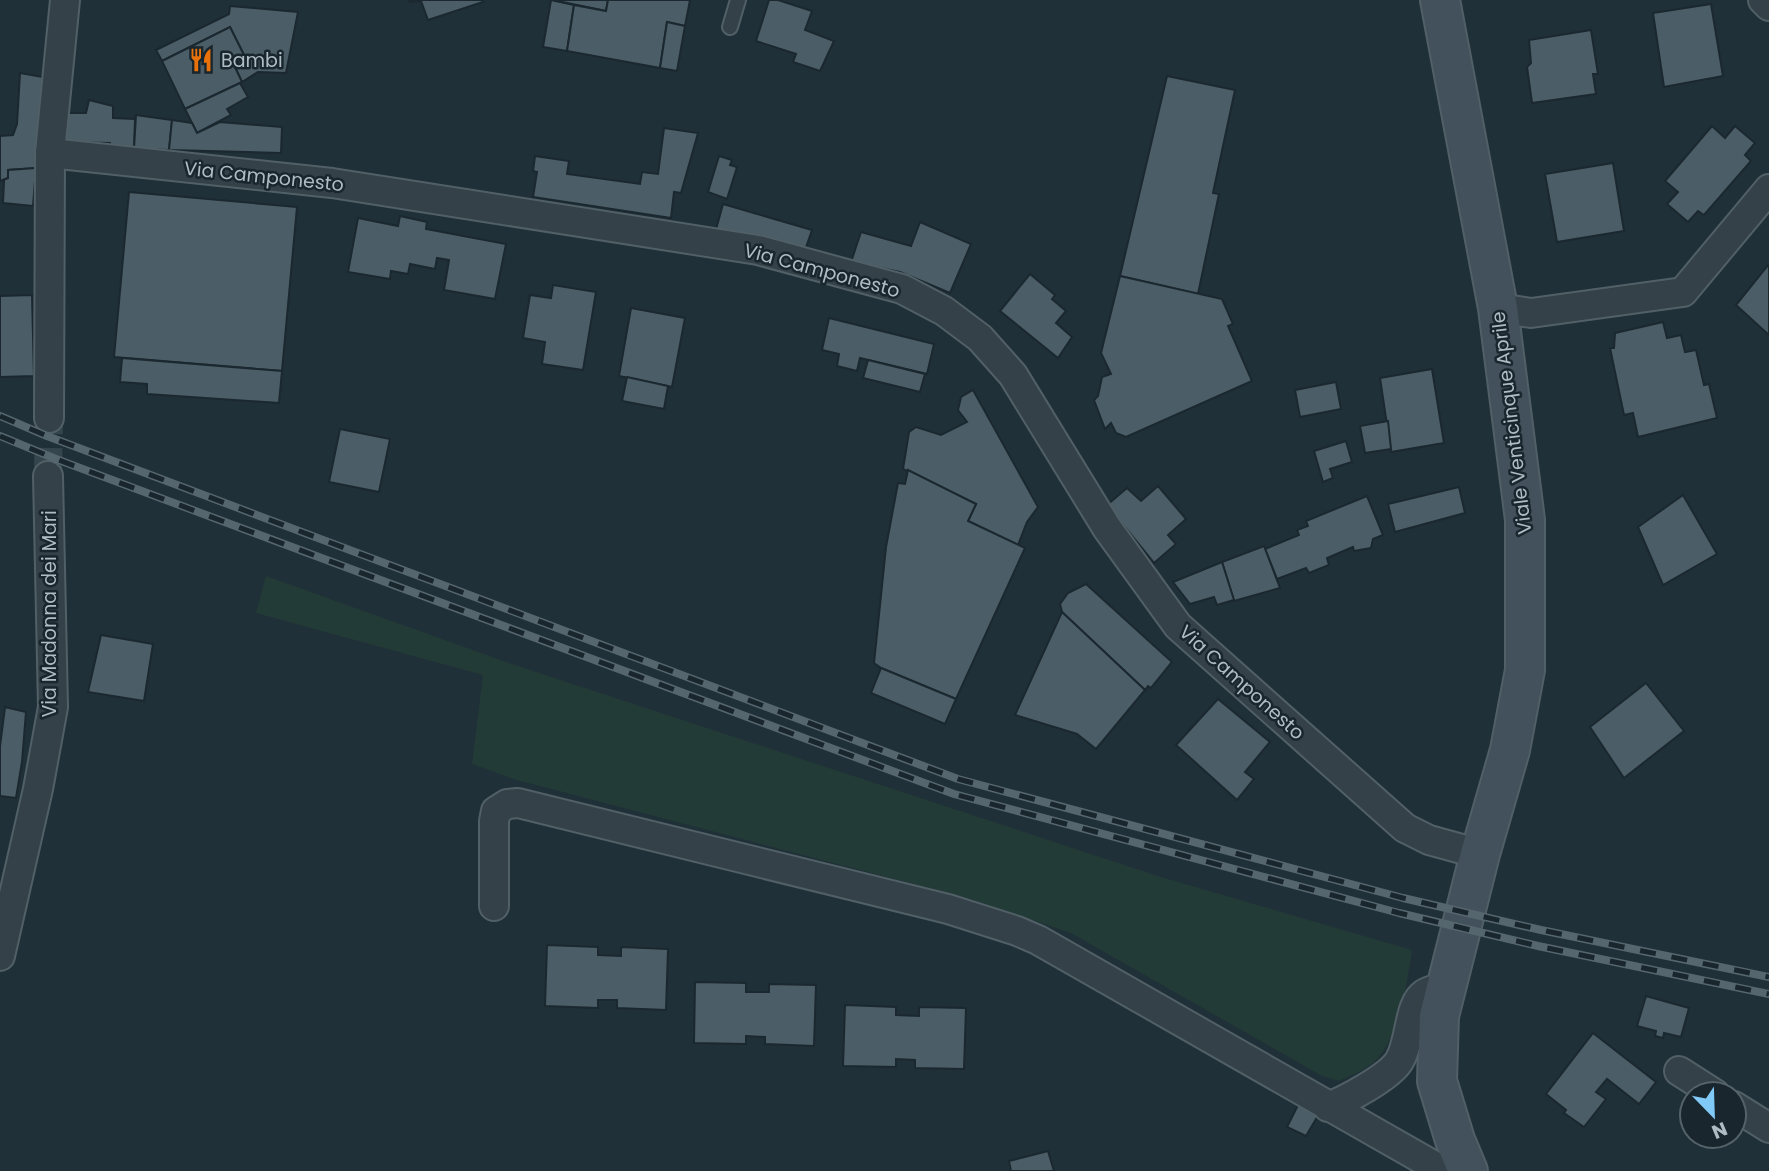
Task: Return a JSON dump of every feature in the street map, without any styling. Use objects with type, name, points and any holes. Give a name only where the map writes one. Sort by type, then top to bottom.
[{"type":"main road","name":"Viale Venticinque Aprile","points":[[1440,0],[1498,308],[1524,511],[1525,670],[1510,750],[1438,1016],[1437,1082],[1468,1171]]},
{"type":"street","points":[[49,418],[50,153],[65,0]]},
{"type":"street","points":[[1763,0],[1769,6]]},
{"type":"street","name":"Via Camponesto","points":[[50,153],[332,183],[758,250],[901,289],[944,311],[980,338],[1013,375],[1107,528],[1178,626],[1405,828],[1429,840],[1480,854]]},
{"type":"street","points":[[1498,308],[1531,313],[1683,292],[1769,189]]},
{"type":"street","name":"Via Madonna dei Mari","points":[[0,957],[38,789],[53,707],[48,476]]},
{"type":"street","points":[[494,906],[496,811],[507,804],[518,803],[948,909],[1017,931],[1050,947],[1443,1171]]},
{"type":"street","points":[[1328,1107],[1353,1097],[1396,1065],[1406,1046],[1416,1003],[1423,994],[1445,987]]},
{"type":"street","points":[[1679,1071],[1693,1080]]},
{"type":"street","points":[[1748,1115],[1769,1128]]},
{"type":"lane","points":[[730,27],[738,0]]},
{"type":"green space","points":[[266,576],[506,662],[1161,877],[1412,950],[1404,996],[1394,1030],[1379,1057],[1366,1068],[1339,1081],[1322,1076],[1071,933],[967,898],[517,780],[472,764],[483,675],[256,613]]},
{"type":"building","points":[[409,0],[483,2],[428,20],[421,1]]},
{"type":"building","points":[[551,0],[574,5],[567,51],[543,47]]},
{"type":"building","points":[[553,0],[608,0],[606,11]]},
{"type":"building","points":[[608,0],[690,0],[685,26],[667,22],[660,68],[567,51],[574,5],[606,11]]},
{"type":"building","points":[[769,0],[778,0],[812,11],[805,30],[834,41],[820,71],[793,62],[796,54],[756,41]]},
{"type":"building","points":[[1711,4],[1723,76],[1664,87],[1653,13]]},
{"type":"building","points":[[230,6],[298,12],[286,73],[258,72],[242,82],[234,65],[245,57],[230,27],[162,61],[156,50],[229,14]]},
{"type":"building","points":[[667,22],[685,26],[677,71],[660,68]]},
{"type":"building","points":[[230,27],[245,57],[234,65],[242,82],[185,109],[162,61]]},
{"type":"building","points":[[1591,30],[1598,74],[1593,74],[1596,94],[1532,103],[1527,67],[1531,63],[1529,40]]},
{"type":"building","points":[[20,73],[43,77],[36,168],[8,170],[8,178],[0,181],[0,136],[13,135],[17,124]]},
{"type":"building","points":[[1167,76],[1235,90],[1213,193],[1219,194],[1198,294],[1120,276]]},
{"type":"building","points":[[240,83],[248,97],[227,109],[231,115],[197,133],[185,109]]},
{"type":"building","points":[[89,100],[113,106],[113,118],[135,119],[134,149],[110,148],[110,143],[61,142],[61,113],[86,113]]},
{"type":"building","points":[[136,115],[172,120],[169,150],[134,149]]},
{"type":"building","points":[[172,120],[192,123],[197,133],[220,122],[282,127],[281,153],[169,150]]},
{"type":"building","points":[[1712,126],[1725,138],[1735,126],[1755,143],[1745,155],[1751,161],[1704,215],[1698,211],[1688,222],[1667,204],[1678,192],[1665,181]]},
{"type":"building","points":[[664,128],[698,133],[681,193],[674,192],[671,218],[533,197],[537,172],[533,171],[535,156],[569,161],[567,174],[640,184],[642,172],[658,174]]},
{"type":"building","points":[[719,156],[732,160],[730,165],[737,167],[727,199],[708,192]]},
{"type":"building","points":[[1613,163],[1624,231],[1557,242],[1545,174]]},
{"type":"building","points":[[36,168],[33,206],[3,203],[4,181],[1,181],[8,178],[8,170]]},
{"type":"building","points":[[129,192],[297,207],[282,371],[114,357]]},
{"type":"building","points":[[723,204],[812,230],[804,253],[715,233]]},
{"type":"building","points":[[400,216],[427,222],[426,229],[506,244],[495,299],[444,290],[449,260],[437,258],[435,269],[410,264],[408,274],[391,271],[390,279],[348,272],[358,218],[398,226]]},
{"type":"building","points":[[920,222],[971,244],[950,293],[900,272],[851,262],[861,232],[911,246]]},
{"type":"building","points":[[1769,264],[1769,335],[1736,305]]},
{"type":"building","points":[[1030,274],[1055,295],[1052,299],[1066,311],[1056,323],[1072,337],[1058,358],[1000,311]]},
{"type":"building","points":[[1120,276],[1222,299],[1233,324],[1228,326],[1252,381],[1126,437],[1116,433],[1111,423],[1105,429],[1094,400],[1098,396],[1102,377],[1111,374],[1101,353]]},
{"type":"building","points":[[553,285],[596,292],[583,370],[542,364],[545,342],[523,338],[530,295],[551,298]]},
{"type":"building","points":[[32,295],[34,376],[0,377],[0,296]]},
{"type":"building","points":[[631,308],[685,318],[672,387],[619,376]]},
{"type":"building","points":[[829,318],[934,344],[927,374],[860,358],[857,371],[837,366],[839,354],[822,350]]},
{"type":"building","points":[[1663,322],[1667,338],[1681,335],[1685,352],[1696,350],[1704,385],[1709,384],[1717,418],[1638,437],[1633,413],[1624,415],[1610,348],[1614,348],[1615,333]]},
{"type":"building","points":[[122,358],[282,371],[279,403],[147,394],[147,384],[120,382]]},
{"type":"building","points":[[868,360],[925,374],[920,392],[863,378]]},
{"type":"building","points":[[1432,369],[1444,443],[1391,452],[1380,378]]},
{"type":"building","points":[[627,377],[668,386],[664,409],[622,401]]},
{"type":"building","points":[[1336,382],[1341,409],[1300,417],[1295,390]]},
{"type":"building","points":[[973,390],[1038,507],[1027,522],[1018,545],[968,521],[976,504],[903,469],[909,432],[916,427],[941,435],[967,422],[958,410],[961,397]]},
{"type":"building","points":[[1388,421],[1391,449],[1365,453],[1360,426]]},
{"type":"building","points":[[340,429],[390,439],[379,492],[329,482]]},
{"type":"building","points":[[1346,441],[1352,462],[1330,469],[1333,478],[1323,482],[1314,451]]},
{"type":"building","points":[[908,470],[976,504],[968,521],[1025,548],[956,699],[874,663],[886,547],[898,483],[905,484]]},
{"type":"building","points":[[1158,486],[1186,519],[1168,535],[1176,544],[1154,563],[1107,505],[1127,488],[1141,501]]},
{"type":"building","points":[[1459,487],[1465,513],[1395,532],[1388,504]]},
{"type":"building","points":[[1683,495],[1717,554],[1663,585],[1638,527]]},
{"type":"building","points":[[1367,496],[1383,535],[1373,539],[1371,548],[1354,551],[1353,547],[1327,558],[1329,565],[1309,573],[1306,568],[1277,579],[1265,549],[1299,535],[1297,530],[1308,526],[1306,521]]},
{"type":"building","points":[[1264,546],[1280,588],[1234,601],[1222,562]]},
{"type":"building","points":[[1222,562],[1234,600],[1217,605],[1214,597],[1190,604],[1173,582]]},
{"type":"building","points":[[1086,584],[1172,662],[1151,688],[1148,686],[1145,690],[1062,612],[1060,604],[1068,593]]},
{"type":"building","points":[[1062,612],[1145,690],[1096,749],[1077,734],[1015,715]]},
{"type":"building","points":[[101,635],[153,644],[144,701],[88,692]]},
{"type":"building","points":[[881,668],[956,699],[945,724],[871,693]]},
{"type":"building","points":[[1646,683],[1684,731],[1624,778],[1590,727]]},
{"type":"building","points":[[1218,699],[1270,742],[1245,772],[1254,779],[1237,800],[1176,745]]},
{"type":"building","points":[[5,707],[26,712],[16,798],[0,796],[0,746]]},
{"type":"building","points":[[547,945],[598,947],[598,955],[621,956],[621,947],[668,949],[666,1010],[617,1008],[617,1000],[598,1000],[598,1008],[545,1006]]},
{"type":"building","points":[[695,982],[746,983],[746,992],[769,992],[769,984],[816,985],[814,1046],[765,1044],[765,1037],[746,1036],[746,1044],[694,1043]]},
{"type":"building","points":[[1646,996],[1689,1008],[1681,1037],[1664,1033],[1663,1038],[1655,1036],[1656,1031],[1637,1026]]},
{"type":"building","points":[[845,1005],[896,1007],[896,1015],[919,1016],[919,1007],[966,1008],[964,1069],[915,1068],[915,1060],[896,1059],[896,1067],[843,1066]]},
{"type":"building","points":[[1593,1033],[1656,1082],[1639,1104],[1607,1079],[1596,1092],[1606,1099],[1584,1127],[1564,1113],[1566,1110],[1546,1094]]},
{"type":"building","points":[[1298,1105],[1319,1114],[1306,1136],[1287,1127]]},
{"type":"building","points":[[1048,1151],[1054,1171],[1011,1171],[1009,1161]]},
{"type":"tunnel","points":[[48,476],[49,418]]},
{"type":"railway","points":[[0,416],[958,779],[1403,898],[1541,930],[1769,977]]},
{"type":"railway","points":[[0,436],[954,794],[1399,913],[1538,946],[1769,994]]},
{"type":"place","name":"Bambi","points":[[201,60]]}]
